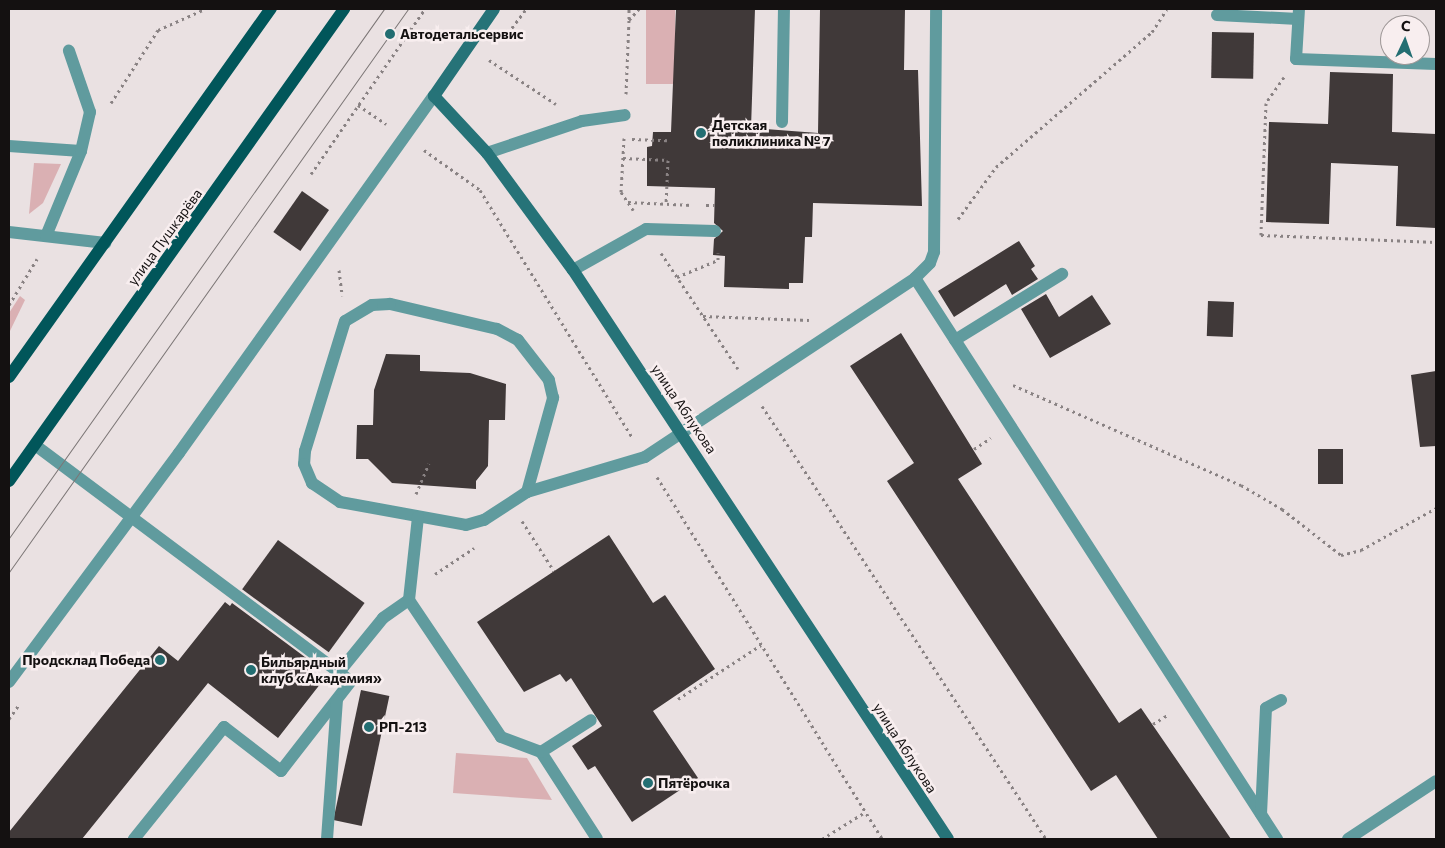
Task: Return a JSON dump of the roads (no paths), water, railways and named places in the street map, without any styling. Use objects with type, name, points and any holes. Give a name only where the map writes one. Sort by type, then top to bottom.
[{"type":"main road","points":[[9,377],[271,9]]},
{"type":"main road","name":"улица Пушкарёва","points":[[9,481],[344,9]]},
{"type":"street","points":[[9,682],[133,515],[434,96],[494,9]]},
{"type":"street","points":[[782,122],[784,9]]},
{"type":"street","points":[[527,492],[554,398],[549,380],[518,340],[497,329],[402,306],[372,305],[345,321],[338,334],[304,464],[312,484],[328,498],[418,517],[472,524],[527,492],[644,457],[915,278],[930,264],[934,252],[936,9]]},
{"type":"street","points":[[1217,15],[1298,14],[1296,59],[1436,64]]},
{"type":"street","points":[[46,236],[80,151],[90,112],[69,51]]},
{"type":"street","name":"улица Аблукова","points":[[434,96],[487,153],[573,270],[948,839]]},
{"type":"street","points":[[487,153],[582,121],[625,115]]},
{"type":"street","points":[[9,146],[80,151]]},
{"type":"street","points":[[573,270],[646,229],[715,231]]},
{"type":"street","points":[[9,232],[105,243]]},
{"type":"street","points":[[955,340],[1062,274]]},
{"type":"street","points":[[915,278],[1277,839]]},
{"type":"street","points":[[35,445],[133,515],[351,681],[281,771],[224,727],[134,839]]},
{"type":"street","points":[[418,517],[409,600],[501,737],[541,752],[597,839]]},
{"type":"street","points":[[340,671],[383,618],[409,600]]},
{"type":"street","points":[[327,839],[337,700]]},
{"type":"street","points":[[1261,814],[1266,708],[1281,700]]},
{"type":"street","points":[[541,752],[591,720]]},
{"type":"street","points":[[1348,839],[1436,781]]},
{"type":"tram line","points":[[9,538],[384,9]]},
{"type":"tram line","points":[[9,572],[408,9]]},
{"type":"place","name":"Автодетальсервис","points":[[390,34]]},
{"type":"place","name":"Детская поликлиника № 7","points":[[701,133]]},
{"type":"place","name":"Продсклад Победа","points":[[160,660]]},
{"type":"place","name":"Бильярдный клуб «Академия»","points":[[251,670]]},
{"type":"place","name":"РП-213","points":[[369,727]]},
{"type":"place","name":"Пятёрочка","points":[[648,783]]}]
